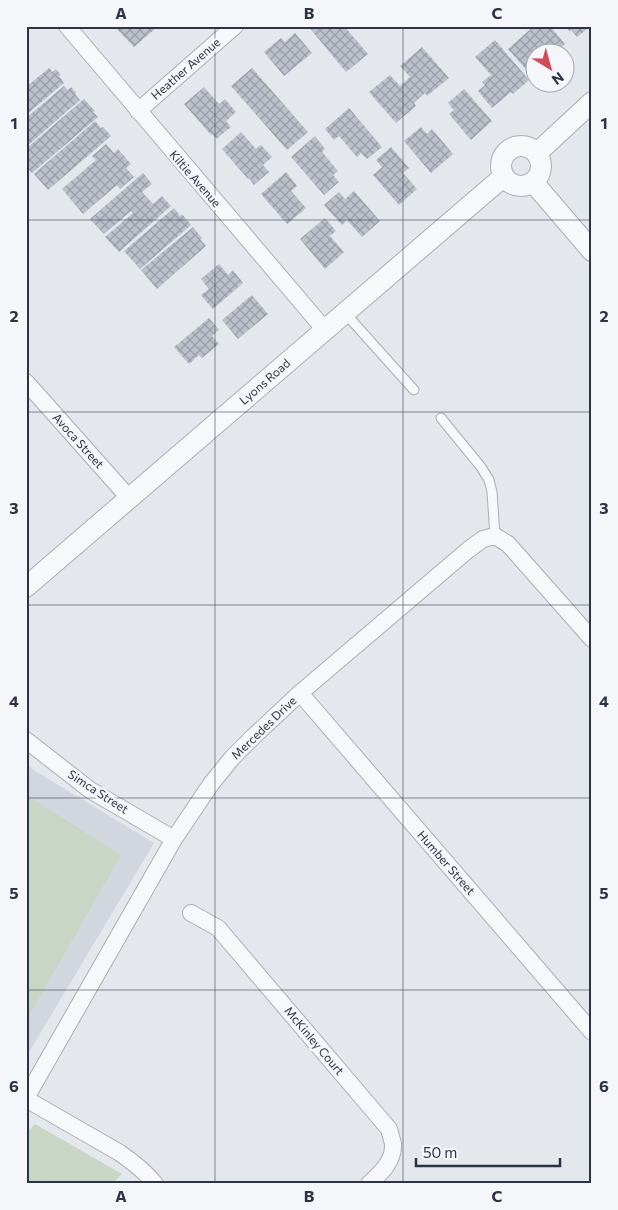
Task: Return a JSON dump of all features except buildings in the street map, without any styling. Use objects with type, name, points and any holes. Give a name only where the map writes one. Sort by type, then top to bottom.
[{"type":"street","name":"Kiltie Avenue","points":[[67,26],[325,330]]},
{"type":"street","name":"Heather Avenue","points":[[138,111],[235,26]]},
{"type":"street","points":[[537,153],[592,102]]},
{"type":"street","points":[[519,145],[532,148],[537,153],[540,160],[540,172],[533,182],[521,186],[514,185],[503,177],[500,164],[506,151],[519,145]]},
{"type":"street","name":"Lyons Road","points":[[26,587],[503,177]]},
{"type":"street","points":[[533,182],[592,251]]},
{"type":"street","name":"Avoca Street","points":[[26,382],[130,499]]},
{"type":"street","points":[[495,536],[508,544],[591,637]]},
{"type":"street","name":"Mercedes Drive","points":[[26,1099],[174,839],[211,784],[232,758],[300,693],[468,550],[483,539],[495,536]]},
{"type":"street","name":"Humber Street","points":[[300,693],[592,1032]]},
{"type":"street","name":"Simca Street","points":[[26,740],[90,790],[174,839]]},
{"type":"street","name":"McKinley Court","points":[[191,913],[218,928],[389,1129],[393,1144],[391,1160],[370,1184]]},
{"type":"street","points":[[26,1099],[120,1152],[134,1162],[147,1181]]},
{"type":"lane","points":[[345,312],[414,390]]},
{"type":"lane","points":[[440,418],[481,467],[488,480],[492,492],[495,536]]},
{"type":"shaded area","points":[[26,763],[32,769],[154,843],[26,1057]]},
{"type":"green space","points":[[26,793],[121,855],[26,1021]]},
{"type":"green space","points":[[35,1124],[122,1174],[112,1184],[26,1184],[26,1134]]}]
